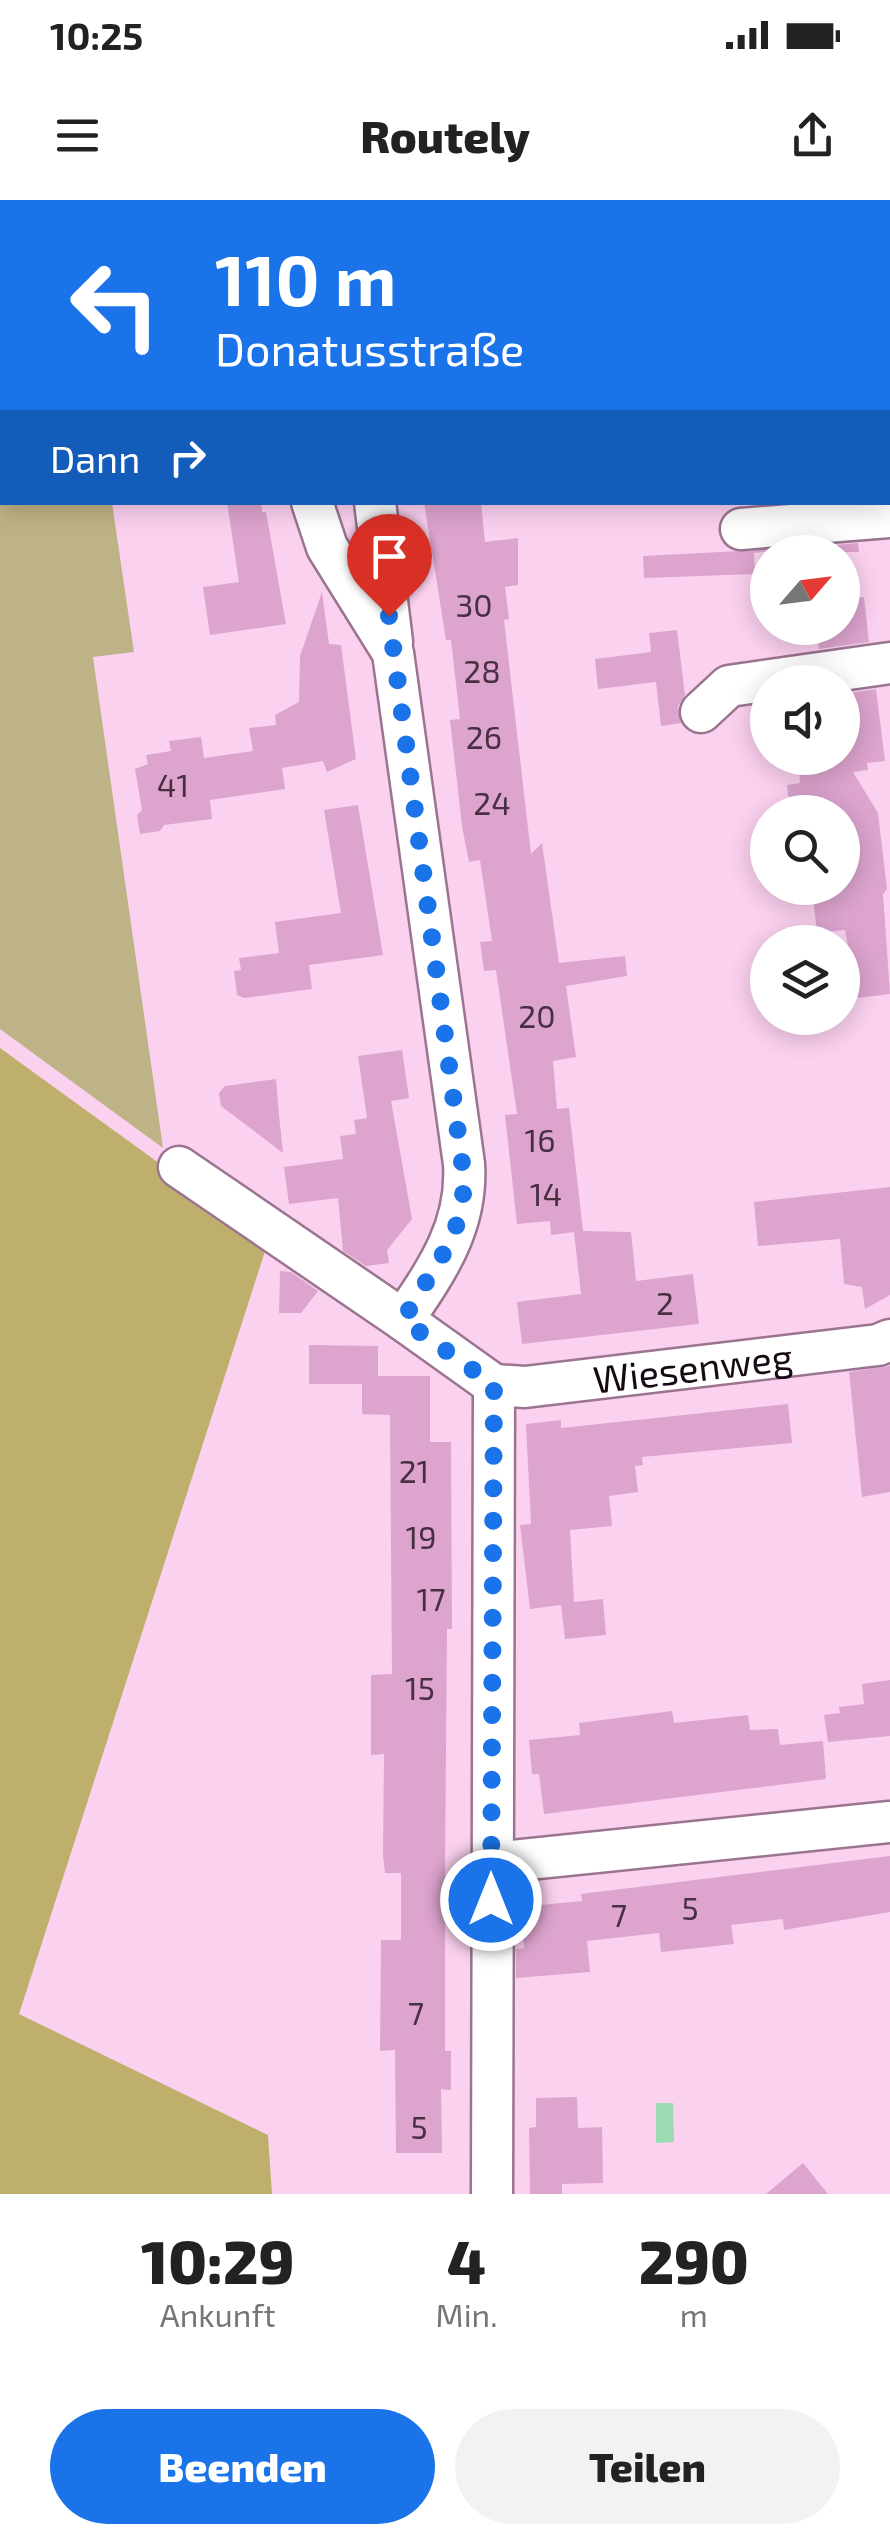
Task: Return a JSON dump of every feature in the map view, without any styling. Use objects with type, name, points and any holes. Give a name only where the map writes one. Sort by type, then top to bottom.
[{"type":"street","points":[[393,654],[315,516],[376,512],[465,1185],[454,1236],[403,1320]]},
{"type":"street","points":[[741,530],[890,517]]},
{"type":"street","points":[[890,649],[698,692],[890,663]]},
{"type":"street","points":[[179,1166],[494,1385],[492,2194]]},
{"type":"street","name":"Wiesenweg","points":[[494,1385],[565,1382],[878,1345],[890,1340]]},
{"type":"street","points":[[491,1863],[890,1822]]},
{"type":"shaded area","points":[[0,505],[112,505],[134,652],[93,657],[163,1148],[0,1029]]},
{"type":"shaded area","points":[[0,1048],[268,1242],[19,2014],[268,2135],[272,2194],[0,2194]]},
{"type":"shaded area","points":[[656,2103],[673,2103],[674,2142],[656,2143]]},
{"type":"building","points":[[227,505],[261,505],[262,512],[266,512],[286,624],[210,635],[203,587],[239,582]]},
{"type":"building","points":[[424,505],[481,505],[485,542],[518,538],[518,585],[505,587],[509,619],[504,620],[531,854],[542,843],[559,963],[625,956],[627,976],[566,986],[576,1057],[553,1061],[557,1109],[569,1108],[583,1231],[631,1232],[636,1281],[693,1274],[699,1324],[522,1344],[517,1302],[581,1294],[574,1232],[551,1235],[550,1221],[517,1224],[505,1115],[517,1114],[496,970],[484,971],[480,942],[492,941],[480,860],[469,862],[462,826],[450,720],[460,719],[451,640],[446,640]]},
{"type":"building","points":[[750,550],[750,574],[644,578],[643,556]]},
{"type":"building","points":[[322,592],[329,644],[341,645],[356,759],[327,772],[323,761],[282,768],[285,789],[210,800],[212,819],[164,825],[160,831],[140,834],[137,815],[142,810],[135,769],[148,764],[146,755],[171,751],[169,741],[201,737],[204,758],[253,751],[249,728],[276,725],[275,715],[299,702],[300,656]]},
{"type":"building","points":[[864,597],[869,642],[860,643],[860,598]]},
{"type":"building","points":[[677,630],[685,695],[678,706],[681,723],[661,726],[656,682],[598,689],[595,659],[651,652],[649,633]]},
{"type":"building","points":[[876,689],[885,761],[867,763],[868,770],[860,771],[860,691]]},
{"type":"building","points":[[799,775],[855,775],[878,813],[887,889],[883,894],[890,994],[860,998],[860,925],[816,925],[814,905],[860,905],[860,795],[788,795],[787,785],[800,783]]},
{"type":"building","points":[[358,805],[383,955],[309,965],[312,989],[244,998],[237,995],[234,971],[241,970],[239,958],[279,953],[275,922],[341,913],[324,810]]},
{"type":"building","points":[[402,1050],[409,1098],[391,1101],[412,1219],[387,1250],[389,1263],[366,1266],[343,1251],[338,1198],[289,1204],[284,1167],[343,1159],[340,1136],[356,1134],[354,1120],[367,1118],[358,1056]]},
{"type":"building","points":[[276,1079],[283,1153],[221,1106],[219,1093],[225,1086]]},
{"type":"building","points":[[890,1187],[890,1295],[865,1309],[862,1287],[844,1284],[840,1239],[758,1246],[754,1202]]},
{"type":"building","points":[[280,1271],[291,1272],[318,1291],[301,1313],[279,1313]]},
{"type":"building","points":[[309,1345],[378,1346],[378,1376],[430,1376],[430,1442],[451,1442],[445,2051],[451,2051],[451,2090],[441,2089],[442,2153],[396,2153],[395,2050],[380,2051],[381,1940],[401,1940],[401,1873],[385,1873],[383,1856],[384,1754],[371,1755],[371,1675],[392,1674],[390,1415],[362,1414],[362,1384],[309,1384]]},
{"type":"building","points":[[890,1366],[890,1492],[862,1497],[849,1372]]},
{"type":"building","points":[[788,1404],[792,1443],[642,1457],[643,1465],[635,1466],[638,1492],[609,1496],[612,1526],[570,1530],[574,1602],[603,1599],[606,1635],[565,1639],[561,1605],[530,1609],[520,1525],[531,1524],[526,1424],[561,1420],[561,1428]]},
{"type":"building","points":[[890,1680],[890,1736],[828,1742],[824,1715],[840,1713],[839,1707],[864,1704],[862,1684]]},
{"type":"building","points":[[672,1711],[674,1723],[748,1715],[750,1730],[778,1729],[780,1745],[823,1741],[826,1779],[544,1814],[539,1774],[532,1774],[529,1740],[580,1735],[579,1723]]},
{"type":"building","points":[[890,1856],[890,1912],[784,1930],[783,1919],[731,1925],[734,1944],[661,1952],[659,1933],[587,1941],[590,1972],[516,1978],[516,1949],[524,1948],[520,1907],[582,1901],[581,1894]]},
{"type":"building","points":[[577,2097],[578,2128],[602,2127],[603,2183],[562,2184],[562,2194],[530,2194],[529,2128],[536,2127],[536,2098]]},
{"type":"building","points":[[803,2163],[828,2194],[766,2194]]},
{"type":"route","points":[[389,616],[465,1185],[454,1236],[403,1320],[494,1385],[491,1900]]}]
